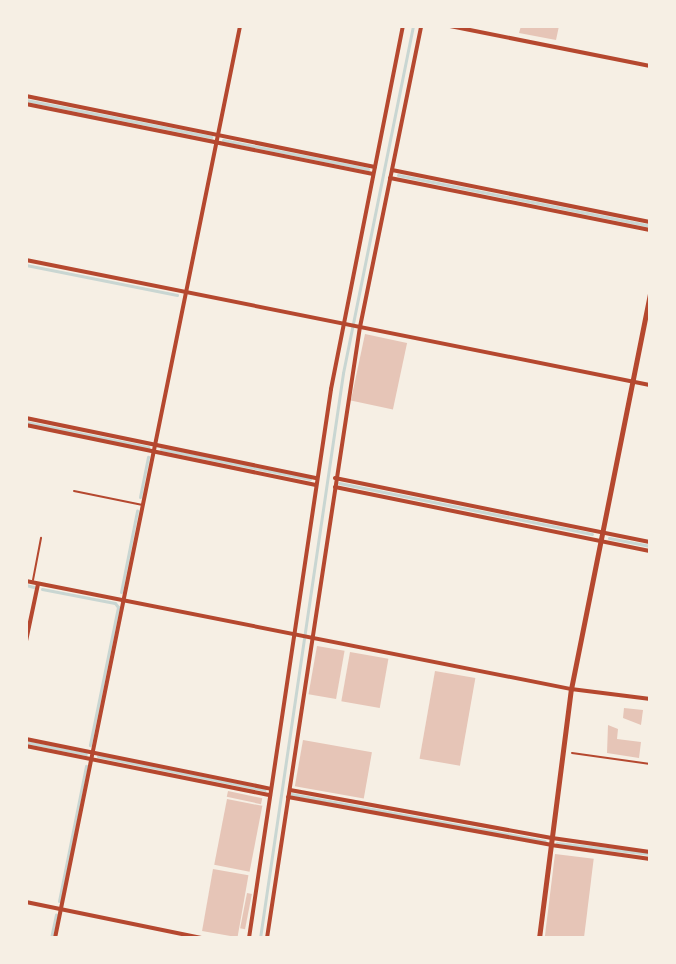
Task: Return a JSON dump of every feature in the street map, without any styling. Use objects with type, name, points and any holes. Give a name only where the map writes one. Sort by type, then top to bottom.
[{"type":"street","points":[[55,938],[240,26]]},
{"type":"street","points":[[249,938],[317,478],[403,26]]},
{"type":"street","points":[[267,938],[359,327],[421,26]]},
{"type":"street","points":[[450,26],[650,66]]},
{"type":"street","points":[[26,96],[375,167]]},
{"type":"street","points":[[26,104],[373,174]]},
{"type":"street","points":[[392,170],[650,222]]},
{"type":"street","points":[[390,178],[650,230]]},
{"type":"street","points":[[26,260],[650,385]]},
{"type":"street","points":[[539,938],[571,689],[650,292]]},
{"type":"street","points":[[26,418],[317,478]]},
{"type":"street","points":[[26,425],[316,485]]},
{"type":"street","points":[[335,478],[650,542]]},
{"type":"street","points":[[334,487],[650,551]]},
{"type":"street","points":[[26,641],[32,583],[571,689],[650,699]]},
{"type":"street","points":[[26,739],[270,792]]},
{"type":"street","points":[[26,746],[270,792]]},
{"type":"street","points":[[289,790],[551,842],[650,852]]},
{"type":"street","points":[[288,797],[650,859]]},
{"type":"street","points":[[26,902],[201,938]]},
{"type":"lane","points":[[74,491],[143,505]]},
{"type":"lane","points":[[32,583],[41,538]]},
{"type":"path","points":[[563,752],[650,764]]},
{"type":"building","points":[[521,26],[559,26],[556,40],[519,33]]},
{"type":"building","points":[[365,334],[407,343],[393,409],[351,401]]},
{"type":"building","points":[[317,646],[345,651],[336,699],[308,694]]},
{"type":"building","points":[[350,652],[388,659],[380,708],[341,701]]},
{"type":"building","points":[[435,671],[475,678],[460,766],[420,759]]},
{"type":"building","points":[[624,708],[643,710],[641,725],[623,718]]},
{"type":"building","points":[[608,725],[618,729],[617,739],[641,742],[639,758],[607,753]]},
{"type":"building","points":[[303,740],[372,752],[364,798],[295,786]]},
{"type":"building","points":[[228,791],[262,798],[261,804],[227,797]]},
{"type":"building","points":[[227,799],[262,806],[250,872],[214,865]]},
{"type":"building","points":[[555,854],[594,859],[584,938],[545,938]]},
{"type":"building","points":[[213,869],[248,875],[238,937],[202,931]]},
{"type":"building","points":[[247,893],[252,894],[245,929],[240,928]]},
{"type":"waterway","points":[[260,938],[343,373],[413,26]]},
{"type":"waterway","points":[[26,100],[211,137]]},
{"type":"waterway","points":[[223,140],[368,169]]},
{"type":"waterway","points":[[398,175],[650,226]]},
{"type":"waterway","points":[[26,265],[177,295]]},
{"type":"waterway","points":[[26,422],[148,447]]},
{"type":"waterway","points":[[161,449],[310,479]]},
{"type":"waterway","points":[[140,497],[148,457]]},
{"type":"waterway","points":[[339,483],[592,534]]},
{"type":"waterway","points":[[121,592],[137,511]]},
{"type":"waterway","points":[[609,538],[650,546]]},
{"type":"waterway","points":[[26,585],[34,587]]},
{"type":"waterway","points":[[42,589],[115,603],[118,607],[90,745]]},
{"type":"waterway","points":[[26,742],[86,754]]},
{"type":"waterway","points":[[98,756],[265,790]]},
{"type":"waterway","points":[[59,901],[86,766]]},
{"type":"waterway","points":[[291,794],[545,841]]},
{"type":"waterway","points":[[557,843],[650,854]]},
{"type":"waterway","points":[[51,938],[56,915]]}]
